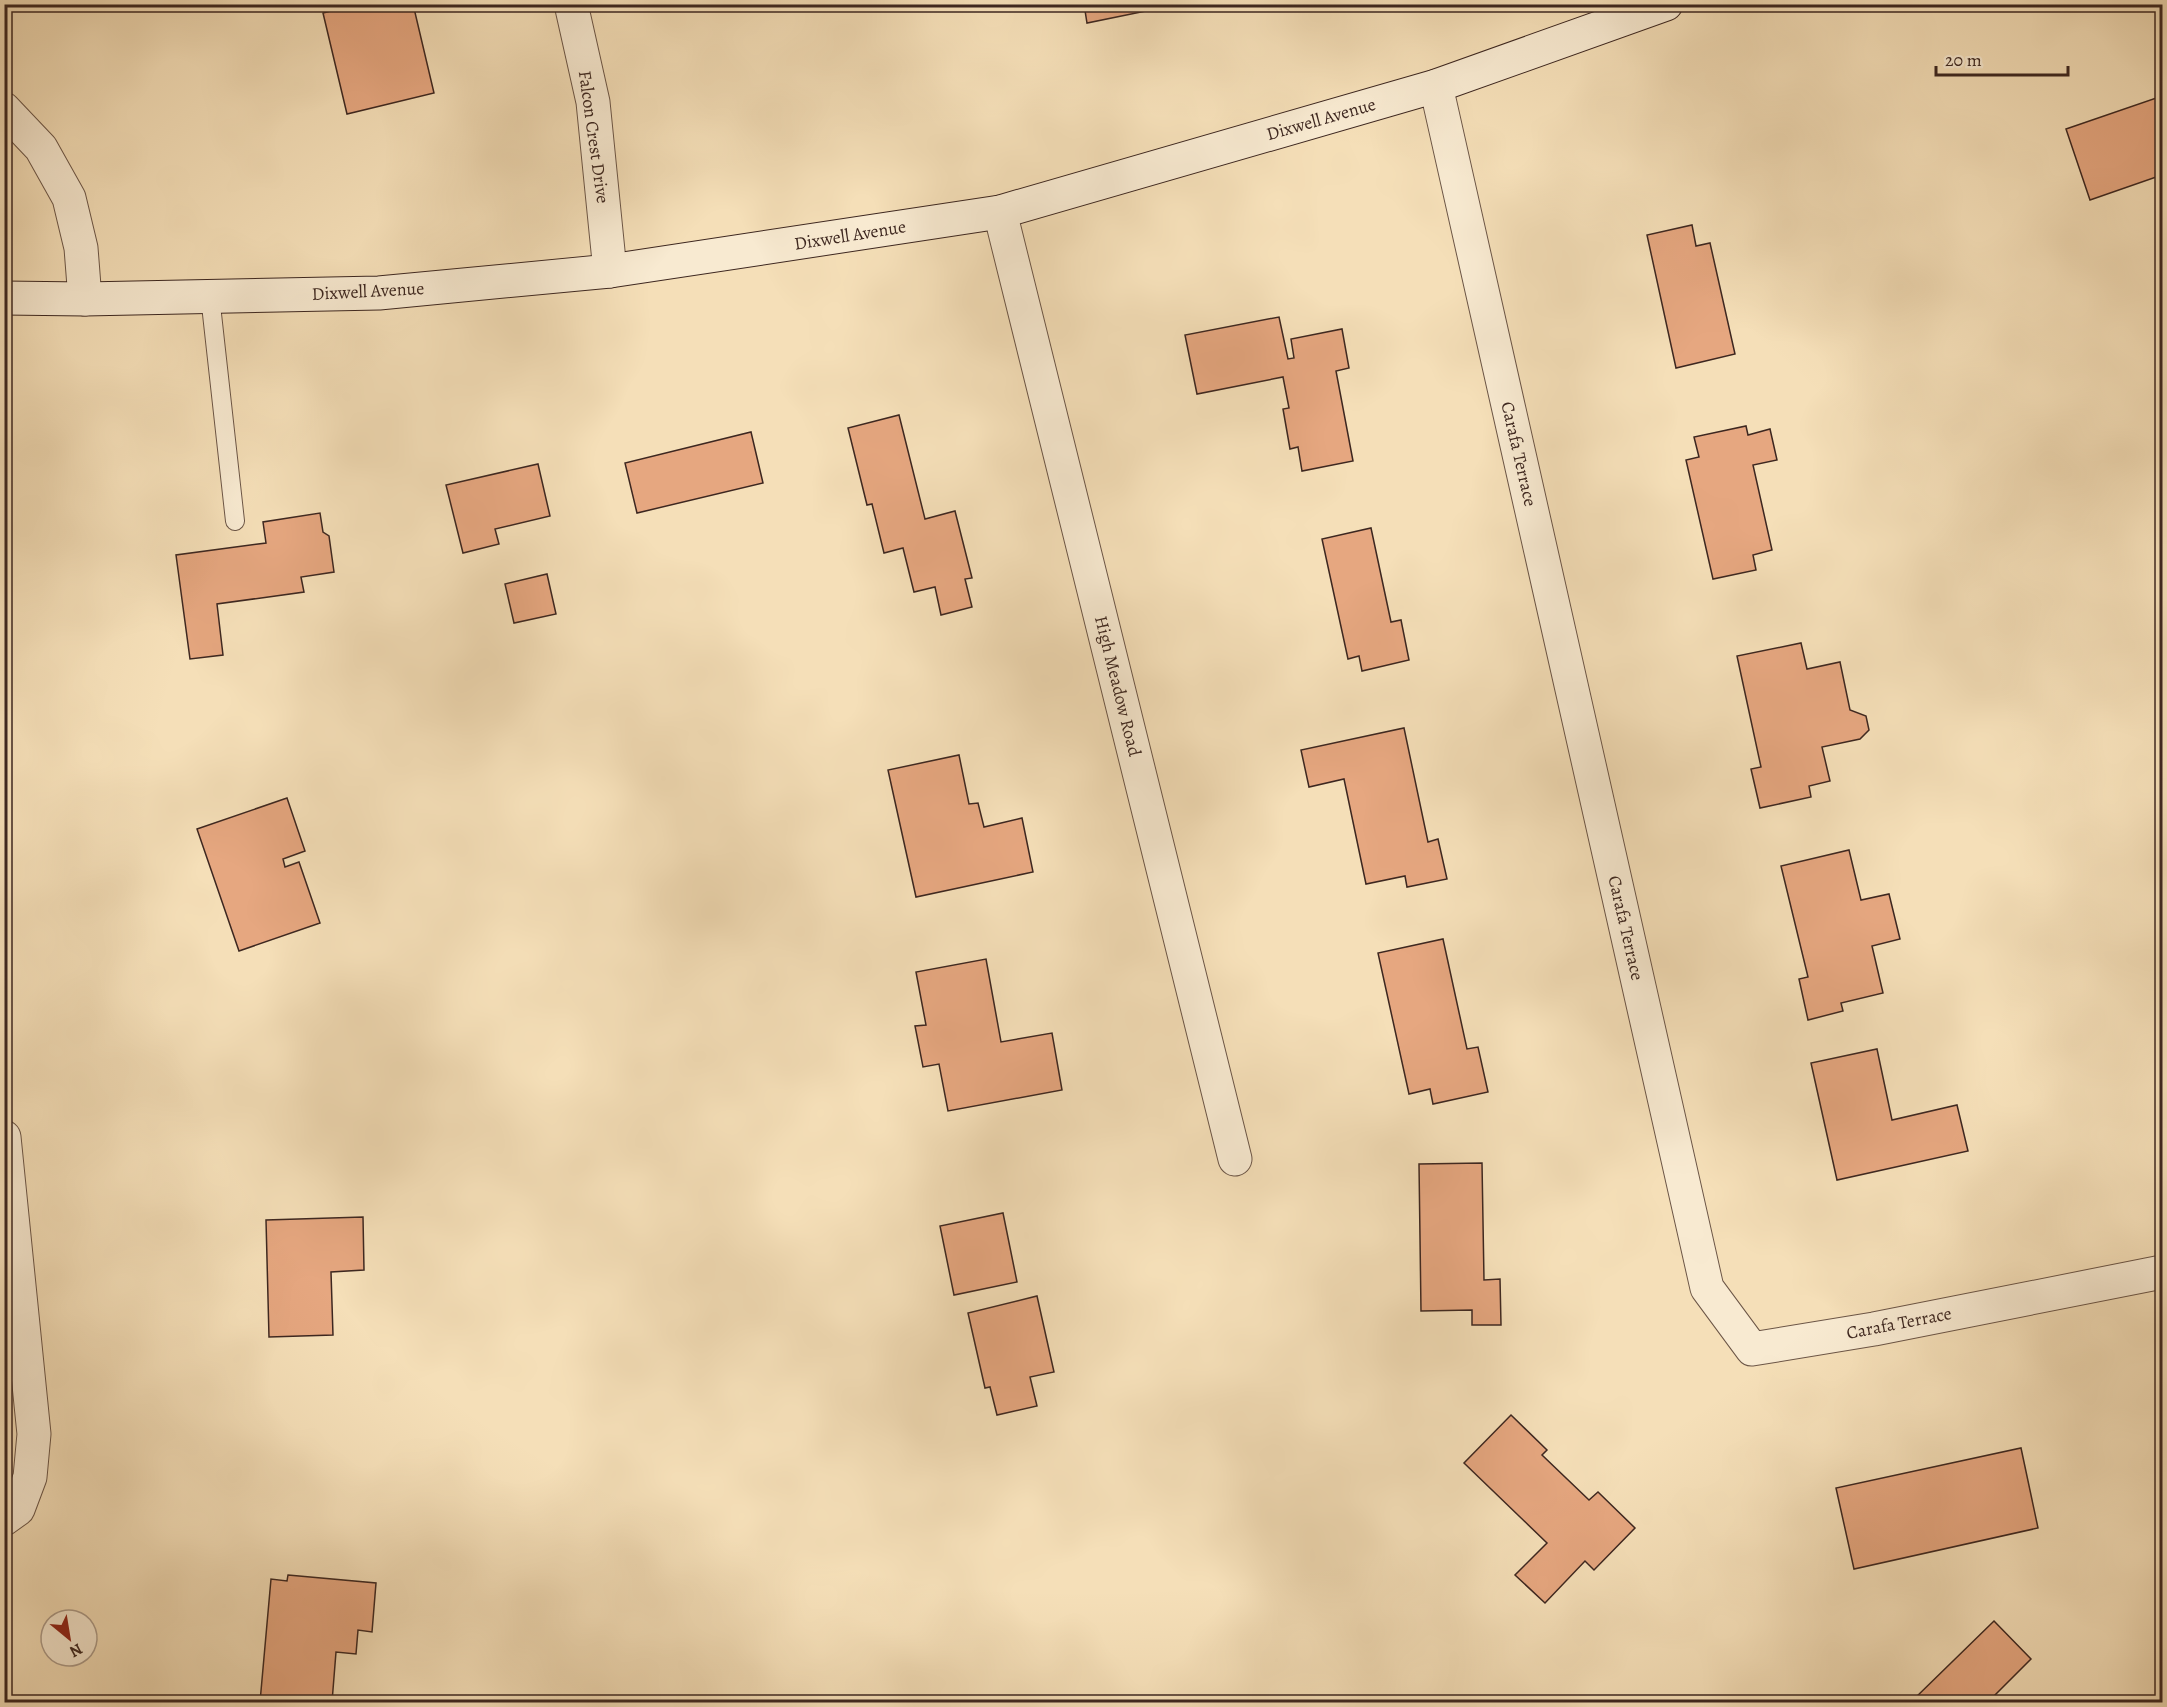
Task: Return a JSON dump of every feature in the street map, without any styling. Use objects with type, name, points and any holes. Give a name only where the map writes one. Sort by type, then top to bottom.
[{"type":"street","name":"Falcon Crest Drive","points":[[571,4],[593,102],[610,271]]},
{"type":"street","name":"Dixwell Avenue","points":[[4,298],[85,299],[379,293],[610,271],[1000,212],[1436,86],[1666,4]]},
{"type":"street","name":"Carafa Terrace","points":[[1436,86],[1707,1288],[1752,1349],[1874,1329],[2163,1272]]},
{"type":"street","points":[[4,109],[41,148],[69,198],[81,248],[85,299]]},
{"type":"street","name":"High Meadow Road","points":[[1000,212],[1235,1159]]},
{"type":"street","points":[[4,1137],[34,1434],[30,1478],[18,1509],[4,1519]]},
{"type":"lane","points":[[210,296],[235,521]]},
{"type":"building","points":[[359,4],[413,4],[434,93],[347,114],[323,13]]},
{"type":"building","points":[[1084,4],[1149,4],[1151,10],[1087,23]]},
{"type":"building","points":[[2162,96],[2162,175],[2090,200],[2066,129]]},
{"type":"building","points":[[1692,225],[1696,246],[1710,243],[1735,354],[1676,368],[1647,235]]},
{"type":"building","points":[[1279,317],[1288,359],[1294,358],[1291,339],[1342,329],[1349,368],[1336,371],[1353,461],[1302,471],[1298,447],[1290,449],[1283,409],[1289,408],[1283,377],[1197,394],[1185,335]]},
{"type":"building","points":[[899,415],[925,519],[955,511],[972,578],[965,579],[972,607],[941,615],[935,587],[914,592],[903,548],[884,553],[872,504],[867,505],[848,428]]},
{"type":"building","points":[[1746,426],[1748,435],[1770,429],[1777,460],[1753,465],[1772,550],[1753,555],[1756,570],[1713,579],[1686,460],[1699,457],[1694,437]]},
{"type":"building","points":[[751,432],[763,483],[637,513],[625,463]]},
{"type":"building","points":[[538,464],[550,516],[495,529],[499,544],[463,553],[446,485]]},
{"type":"building","points":[[320,513],[323,532],[329,536],[334,572],[301,577],[304,592],[217,604],[223,655],[190,659],[176,555],[266,543],[263,522]]},
{"type":"building","points":[[1371,528],[1391,622],[1401,620],[1409,660],[1362,671],[1359,656],[1348,659],[1322,539]]},
{"type":"building","points":[[547,574],[556,614],[514,623],[505,584]]},
{"type":"building","points":[[1801,643],[1807,669],[1840,662],[1850,710],[1866,716],[1869,730],[1860,739],[1822,747],[1830,781],[1809,786],[1811,797],[1760,808],[1751,769],[1761,767],[1737,656]]},
{"type":"building","points":[[1404,728],[1428,842],[1438,839],[1447,879],[1407,887],[1405,876],[1366,884],[1344,779],[1309,787],[1301,750]]},
{"type":"building","points":[[959,755],[969,804],[978,803],[984,827],[1022,818],[1033,872],[916,897],[888,770]]},
{"type":"building","points":[[287,798],[305,851],[283,859],[285,867],[299,862],[320,923],[239,951],[197,829]]},
{"type":"building","points":[[1849,850],[1861,900],[1889,894],[1900,939],[1872,946],[1883,993],[1841,1003],[1843,1011],[1808,1020],[1799,979],[1808,977],[1781,866]]},
{"type":"building","points":[[1443,939],[1467,1049],[1478,1047],[1488,1092],[1433,1104],[1430,1089],[1409,1094],[1378,953]]},
{"type":"building","points":[[986,959],[1001,1042],[1052,1033],[1062,1090],[948,1111],[939,1064],[923,1067],[915,1026],[926,1025],[916,972]]},
{"type":"building","points":[[1877,1049],[1892,1120],[1957,1105],[1968,1151],[1837,1180],[1811,1063]]},
{"type":"building","points":[[1482,1163],[1484,1280],[1500,1279],[1501,1325],[1472,1325],[1472,1310],[1421,1311],[1419,1164]]},
{"type":"building","points":[[1003,1213],[1017,1282],[954,1295],[940,1226]]},
{"type":"building","points":[[363,1217],[364,1270],[331,1272],[333,1335],[269,1337],[266,1220]]},
{"type":"building","points":[[1037,1296],[1054,1372],[1030,1377],[1037,1406],[997,1415],[990,1387],[985,1388],[968,1313]]},
{"type":"building","points":[[1511,1415],[1547,1450],[1542,1455],[1589,1500],[1598,1492],[1635,1528],[1594,1570],[1585,1561],[1545,1603],[1515,1575],[1547,1543],[1464,1463]]},
{"type":"building","points":[[2021,1448],[2038,1528],[1854,1569],[1836,1488]]},
{"type":"building","points":[[288,1575],[376,1583],[372,1632],[358,1630],[356,1654],[336,1652],[332,1702],[260,1702],[271,1579],[287,1581]]},
{"type":"building","points":[[1994,1621],[2031,1659],[1995,1695],[2002,1702],[1911,1702]]}]
